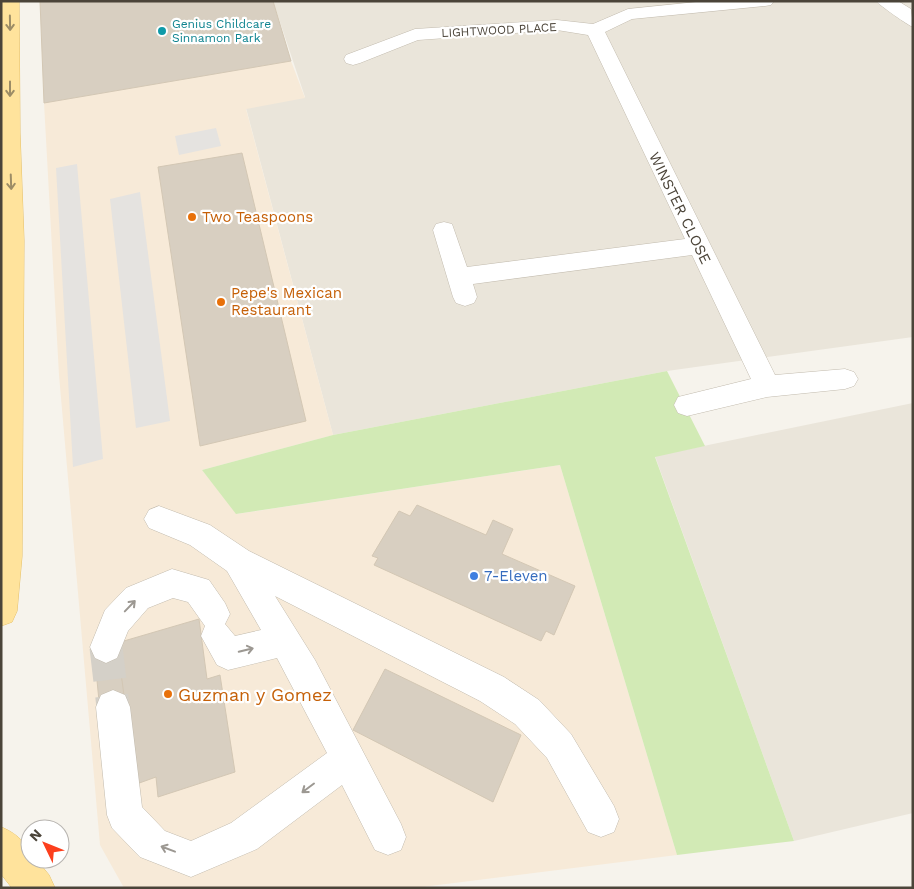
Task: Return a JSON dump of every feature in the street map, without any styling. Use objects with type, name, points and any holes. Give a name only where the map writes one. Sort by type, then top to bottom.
[{"type":"main road","points":[[1,611],[7,556],[5,393],[13,241],[6,46],[10,1]]},
{"type":"main road","points":[[1,845],[36,888]]},
{"type":"street","points":[[595,30],[628,14],[765,1]]},
{"type":"street","points":[[885,1],[904,13],[913,22]]},
{"type":"street","name":"LIGHTWOOD PLACE","points":[[353,59],[415,35],[557,25],[595,30]]},
{"type":"street","name":"WINSTER CLOSE","points":[[595,30],[767,386]]},
{"type":"street","points":[[444,230],[462,287],[698,246]]},
{"type":"street","points":[[687,405],[767,386],[845,379]]},
{"type":"street","points":[[159,519],[200,536],[238,561],[492,689],[527,712],[559,746],[601,819]]},
{"type":"street","points":[[238,561],[284,640],[388,837]]},
{"type":"street","points":[[106,647],[116,621],[137,598],[172,583],[198,590],[228,654],[284,640]]},
{"type":"street","points":[[113,707],[125,815],[154,844],[191,858],[244,836],[348,759]]},
{"type":"shaded area","points":[[273,1],[913,1],[913,337],[667,371],[333,435],[246,108],[305,97]]},
{"type":"shaded area","points":[[291,61],[305,98],[246,109],[333,435],[202,470],[237,514],[560,465],[677,855],[414,888],[124,888],[100,845],[59,375],[44,103]]},
{"type":"shaded area","points":[[216,128],[221,146],[179,155],[175,136]]},
{"type":"shaded area","points":[[77,164],[103,459],[73,467],[56,168]]},
{"type":"shaded area","points":[[140,192],[170,421],[136,428],[110,199]]},
{"type":"shaded area","points":[[913,403],[913,813],[794,841],[655,456]]},
{"type":"green space","points":[[667,371],[705,446],[655,457],[794,841],[677,855],[560,465],[236,514],[202,470],[333,435]]},
{"type":"building","name":"Genius Childcare Sinnamon Park","points":[[40,1],[273,1],[291,61],[44,103]]},
{"type":"building","points":[[242,153],[306,421],[200,446],[158,167]]},
{"type":"building","name":"7-Eleven","points":[[417,505],[486,535],[493,520],[513,529],[502,554],[575,586],[554,635],[546,631],[541,641],[374,565],[378,558],[372,556],[399,511],[410,516]]},
{"type":"building","points":[[199,619],[207,679],[220,675],[235,772],[158,797],[156,777],[131,786],[117,643]]},
{"type":"building","points":[[117,643],[125,703],[100,711],[94,650]]},
{"type":"building","points":[[385,669],[521,735],[493,802],[353,730]]},
{"type":"tunnel","points":[[106,647],[113,707]]},
{"type":"place","name":"Genius Childcare Sinnamon Park","points":[[162,31]]},
{"type":"place","name":"Two Teaspoons","points":[[192,217]]},
{"type":"place","name":"Pepe's Mexican Restaurant","points":[[221,302]]},
{"type":"place","name":"7-Eleven","points":[[474,576]]},
{"type":"place","name":"Guzman y Gomez","points":[[168,694]]}]
